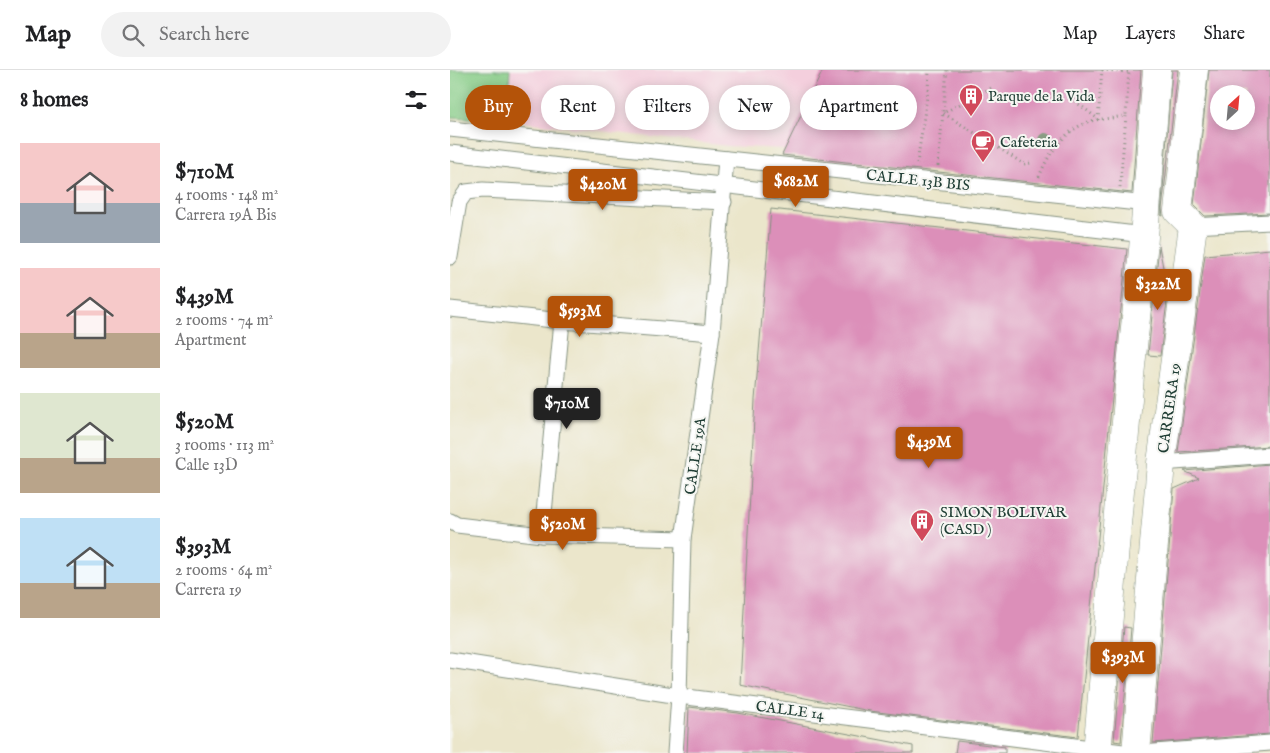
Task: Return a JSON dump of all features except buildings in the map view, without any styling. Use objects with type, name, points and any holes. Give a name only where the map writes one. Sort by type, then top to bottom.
[{"type":"highway","points":[[1097,751],[1147,204],[1157,70]]},
{"type":"highway","points":[[1193,226],[1178,211],[1194,70]]},
{"type":"highway","name":"CARRERA 19","points":[[1136,753],[1161,463],[1193,226]]},
{"type":"street","name":"CALLE 13B BIS","points":[[450,129],[1147,204]]},
{"type":"street","name":"CALLE 13B BIS","points":[[450,153],[1144,235]]},
{"type":"street","name":"CALLE 19A","points":[[675,753],[679,696],[684,540],[712,333],[726,159]]},
{"type":"street","points":[[450,257],[459,202],[466,192],[483,190],[724,202]]},
{"type":"street","points":[[1193,226],[1270,222]]},
{"type":"street","points":[[450,309],[562,322],[712,333]]},
{"type":"street","points":[[542,535],[562,322]]},
{"type":"street","points":[[1161,463],[1270,455]]},
{"type":"street","points":[[450,521],[458,524],[542,535],[684,540]]},
{"type":"street","name":"CALLE 14","points":[[450,660],[679,696],[1097,751],[1131,753]]},
{"type":"street","points":[[1142,753],[1270,743]]},
{"type":"path","points":[[915,179],[928,90],[929,70]]},
{"type":"path","points":[[938,172],[947,70]]},
{"type":"path","points":[[1098,120],[1102,70],[1129,71],[1120,193]]},
{"type":"path","points":[[943,113],[991,88]]},
{"type":"path","points":[[1071,98],[1098,120]]},
{"type":"path","points":[[943,113],[1024,164],[1032,163]]},
{"type":"path","points":[[1037,183],[1046,162],[1057,146],[1071,132],[1090,121],[1126,115]]},
{"type":"shaded area","points":[[510,70],[823,70],[817,85],[800,85],[800,130],[793,149],[728,146],[592,130],[615,130],[615,85],[541,85],[541,124],[531,123],[531,85],[509,85]]},
{"type":"green space","points":[[450,70],[510,70],[509,85],[465,85],[465,118],[450,117]]},
{"type":"place","name":"Parque de la Vida","points":[[971,117]]},
{"type":"place","name":"Cafeteria","points":[[983,163]]},
{"type":"place","name":"SIMON BOLIVAR (CASD )","points":[[922,542]]}]
